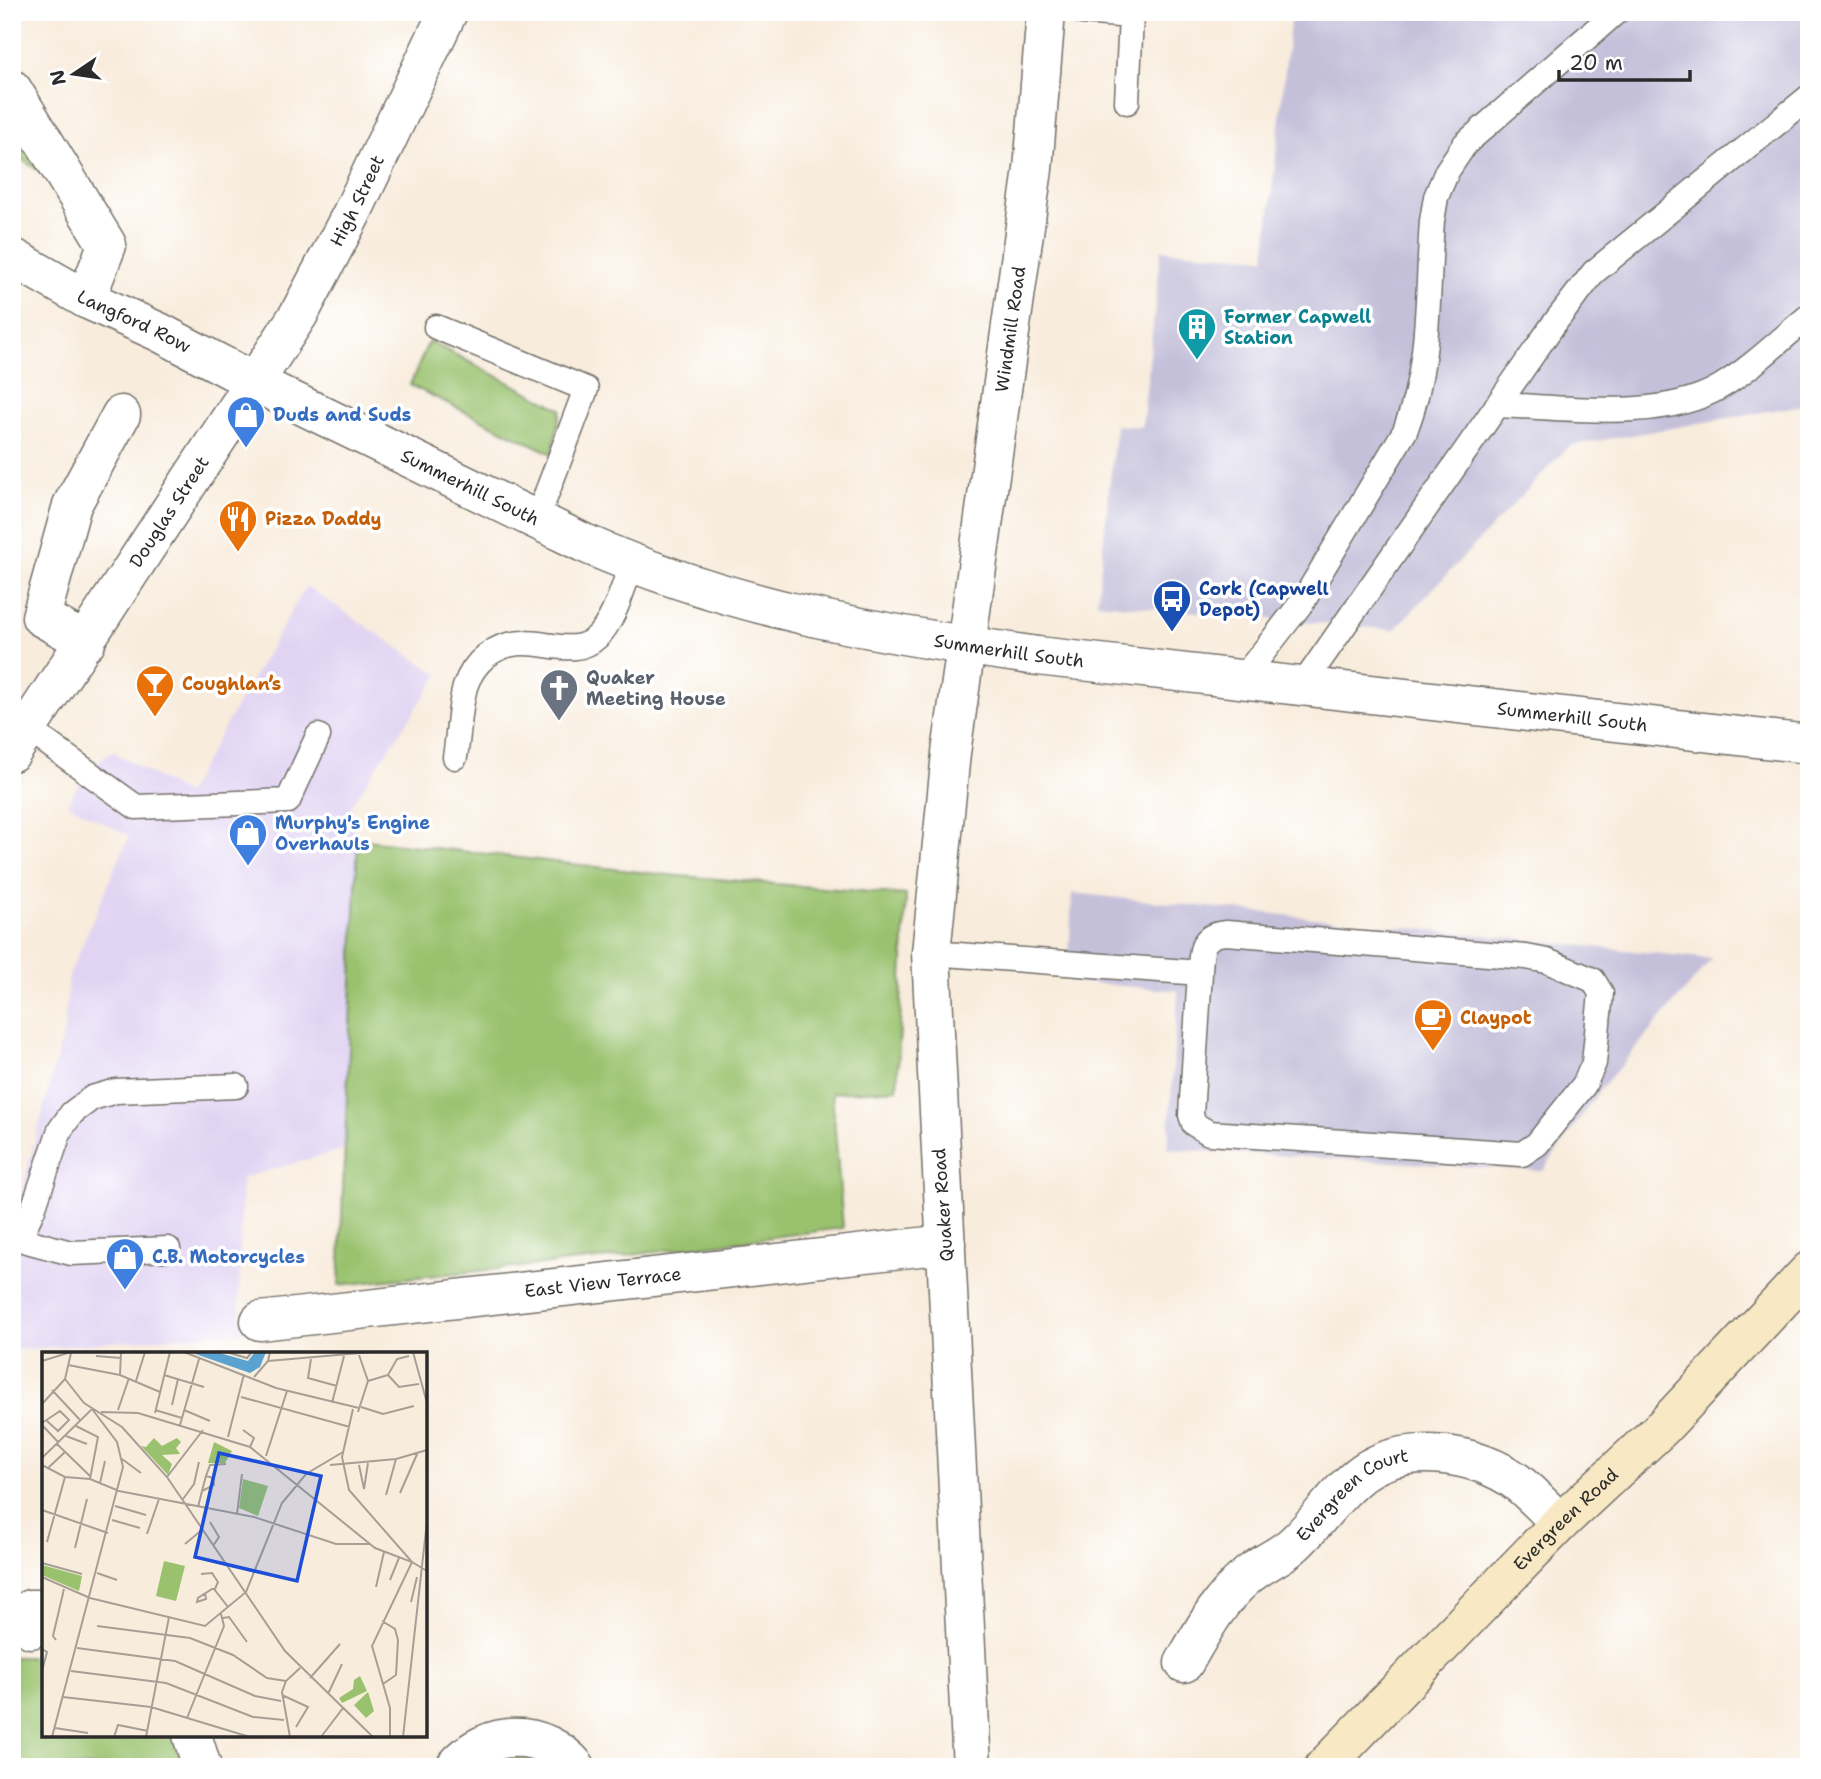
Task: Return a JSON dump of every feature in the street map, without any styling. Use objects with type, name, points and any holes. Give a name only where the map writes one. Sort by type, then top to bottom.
[{"type":"main road","name":"Evergreen Road","points":[[1333,1764],[1560,1523],[1663,1427],[1809,1271]]},
{"type":"street","name":"High Street","points":[[256,383],[299,314],[351,215],[448,12]]},
{"type":"street","name":"Windmill Road","points":[[967,646],[1032,169],[1046,12]]},
{"type":"street","points":[[12,89],[107,246],[86,299]]},
{"type":"street","name":"Langford Row","points":[[12,257],[86,299],[159,332],[256,383]]},
{"type":"street","name":"Summerhill South","points":[[256,383],[632,564],[742,602],[967,646],[1809,744]]},
{"type":"street","name":"Douglas Street","points":[[20,741],[256,383]]},
{"type":"street","points":[[86,642],[41,617],[72,505],[121,415]]},
{"type":"street","name":"Quaker Road","points":[[967,646],[951,753],[931,953],[972,1767]]},
{"type":"street","name":"East View Terrace","points":[[260,1321],[946,1244]]},
{"type":"street","name":"Evergreen Court","points":[[1184,1663],[1228,1594],[1248,1574],[1293,1545],[1347,1486],[1367,1469],[1389,1460],[1443,1455],[1493,1467],[1518,1482],[1560,1523]]},
{"type":"street","points":[[193,1737],[202,1767]]},
{"type":"street","points":[[455,1767],[464,1755],[490,1742],[520,1737],[552,1746],[576,1767]]},
{"type":"lane","points":[[1082,12],[1131,16],[1127,102]]},
{"type":"lane","points":[[1242,679],[1303,601],[1405,431],[1416,402],[1422,372],[1432,221],[1436,197],[1447,171],[1465,144],[1492,118],[1616,12]]},
{"type":"lane","points":[[1303,687],[1566,306],[1594,271],[1809,97]]},
{"type":"lane","points":[[1497,405],[1634,408],[1695,398],[1721,387],[1809,316]]},
{"type":"lane","points":[[436,327],[586,390],[537,519]]},
{"type":"lane","points":[[455,757],[465,686],[477,664],[507,643],[521,641],[575,647],[596,639],[605,628],[632,564]]},
{"type":"lane","points":[[20,741],[136,807],[288,801],[318,736]]},
{"type":"lane","points":[[1226,933],[1527,957],[1547,961],[1593,980],[1601,993],[1594,1063],[1584,1085],[1537,1144],[1522,1154],[1209,1133],[1194,1124],[1191,1115],[1200,973],[1202,944],[1208,936],[1226,933]]},
{"type":"lane","points":[[931,953],[1200,973]]},
{"type":"lane","points":[[168,1249],[91,1254],[60,1251],[16,1238],[33,1209],[60,1130],[72,1113],[92,1098],[116,1091],[236,1086]]},
{"type":"shaded area","points":[[1298,12],[1809,12],[1809,404],[1569,446],[1394,630],[1097,603],[1116,425],[1142,427],[1161,250],[1265,258],[1290,22]]},
{"type":"shaded area","points":[[306,586],[439,675],[351,805],[358,839],[345,1149],[242,1178],[239,1302],[242,1332],[12,1350],[12,1197],[20,1197],[64,1030],[69,975],[129,836],[68,804],[86,770],[112,751],[186,794]]},
{"type":"shaded area","points":[[1072,893],[1712,959],[1599,1091],[1543,1171],[1168,1149],[1178,991],[1068,981]]},
{"type":"green space","points":[[12,89],[77,196],[12,153]]},
{"type":"green space","points":[[429,341],[561,409],[552,454],[410,385]]},
{"type":"green space","points":[[358,839],[657,874],[906,895],[897,1089],[832,1093],[843,1228],[608,1258],[339,1285]]},
{"type":"green space","points":[[12,1657],[42,1657],[42,1737],[174,1737],[184,1767],[12,1767]]},
{"type":"green space","points":[[512,1755],[530,1758],[545,1767],[486,1767]]},
{"type":"place","name":"Former Capwell Station","points":[[1197,361]]},
{"type":"place","name":"Duds and Suds","points":[[246,449]]},
{"type":"place","name":"Pizza Daddy","points":[[238,553]]},
{"type":"place","name":"Cork (Capwell Depot)","points":[[1172,633]]},
{"type":"place","name":"Coughlan’s","points":[[155,718]]},
{"type":"place","name":"Quaker Meeting House","points":[[559,722]]},
{"type":"place","name":"Murphy's Engine Overhauls","points":[[248,867]]},
{"type":"place","name":"Claypot","points":[[1433,1052]]},
{"type":"place","name":"C.B. Motorcycles","points":[[125,1291]]}]
